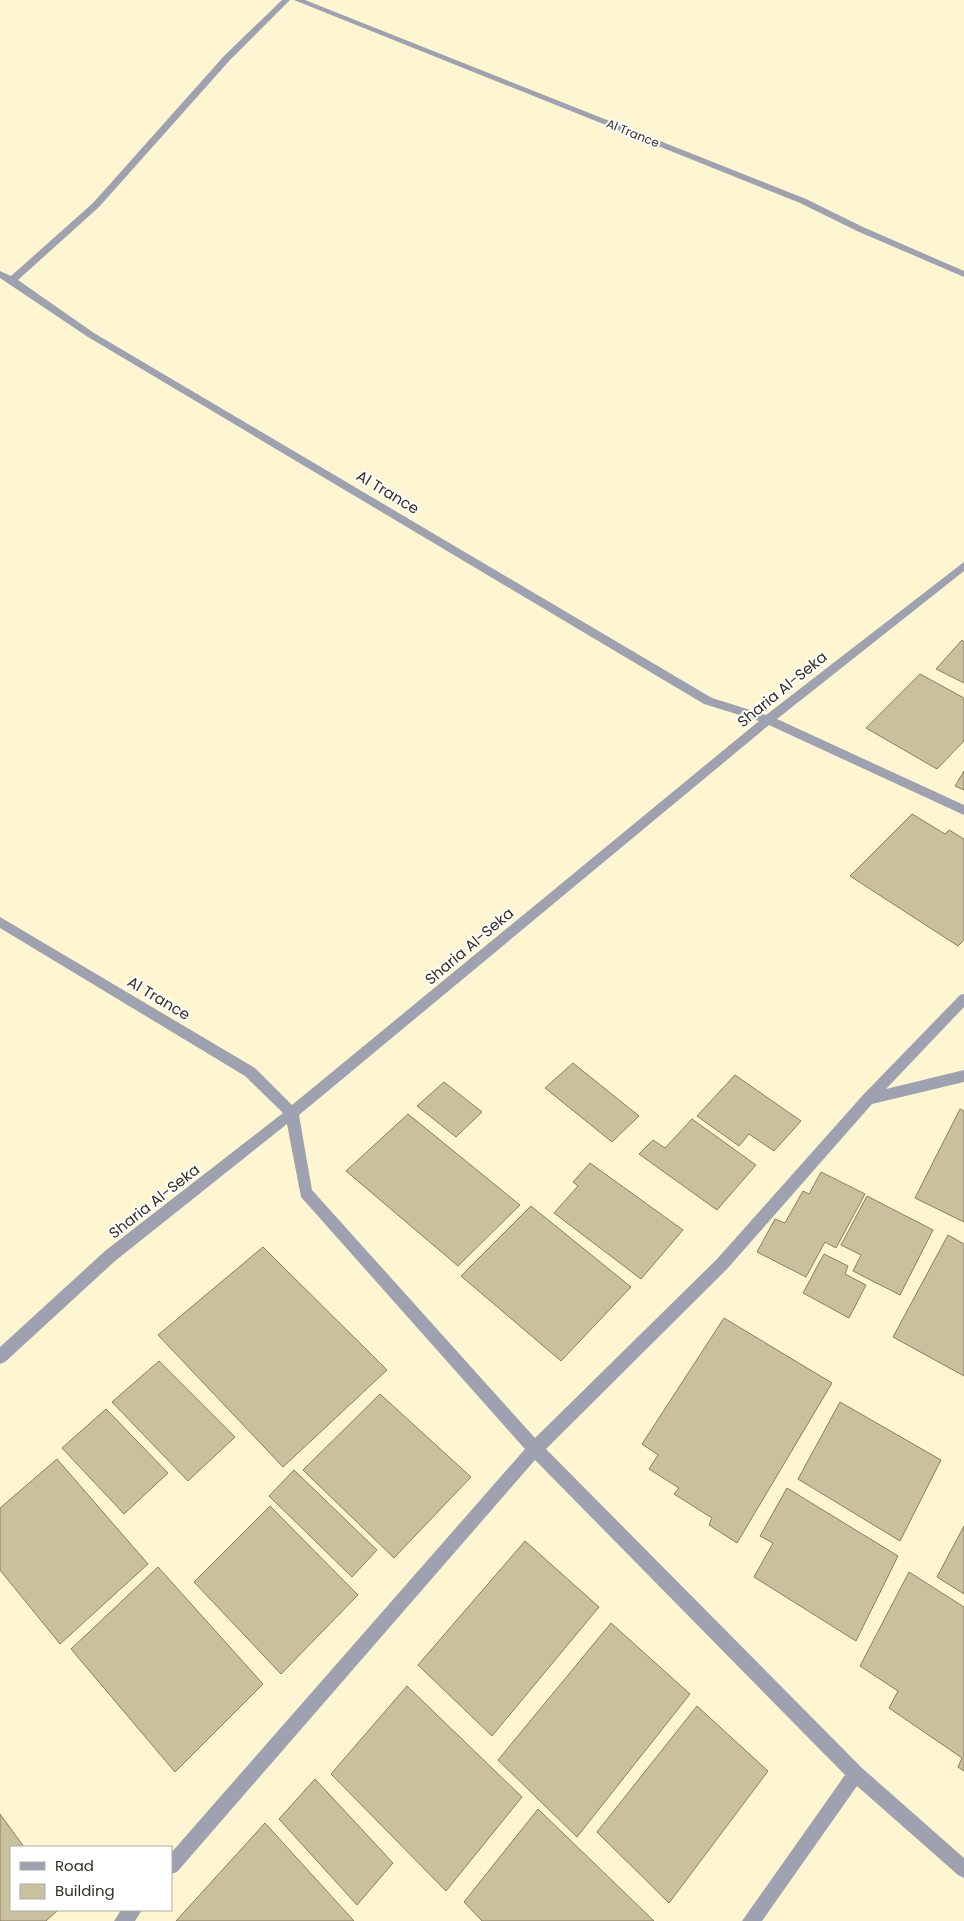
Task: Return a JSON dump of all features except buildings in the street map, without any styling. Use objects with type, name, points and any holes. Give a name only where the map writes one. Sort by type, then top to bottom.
[{"type":"street","points":[[12,280],[96,205],[228,58],[286,0]]},
{"type":"street","name":"Al Trance","points":[[298,0],[803,201],[860,229],[964,274]]},
{"type":"street","name":"Al Trance","points":[[0,274],[12,280],[90,335],[708,701],[768,720],[964,810]]},
{"type":"street","name":"Sharia Al-Seka","points":[[0,1358],[110,1256],[292,1113],[768,720],[964,566]]},
{"type":"street","name":"Al Trance","points":[[0,922],[250,1072],[292,1113]]},
{"type":"street","points":[[172,1865],[535,1449],[722,1264],[868,1099],[964,999]]},
{"type":"street","points":[[868,1099],[964,1076]]},
{"type":"street","points":[[292,1113],[306,1193],[535,1449],[856,1774],[964,1869]]},
{"type":"street","points":[[751,1921],[856,1774]]},
{"type":"street","points":[[123,1921],[132,1911]]}]
